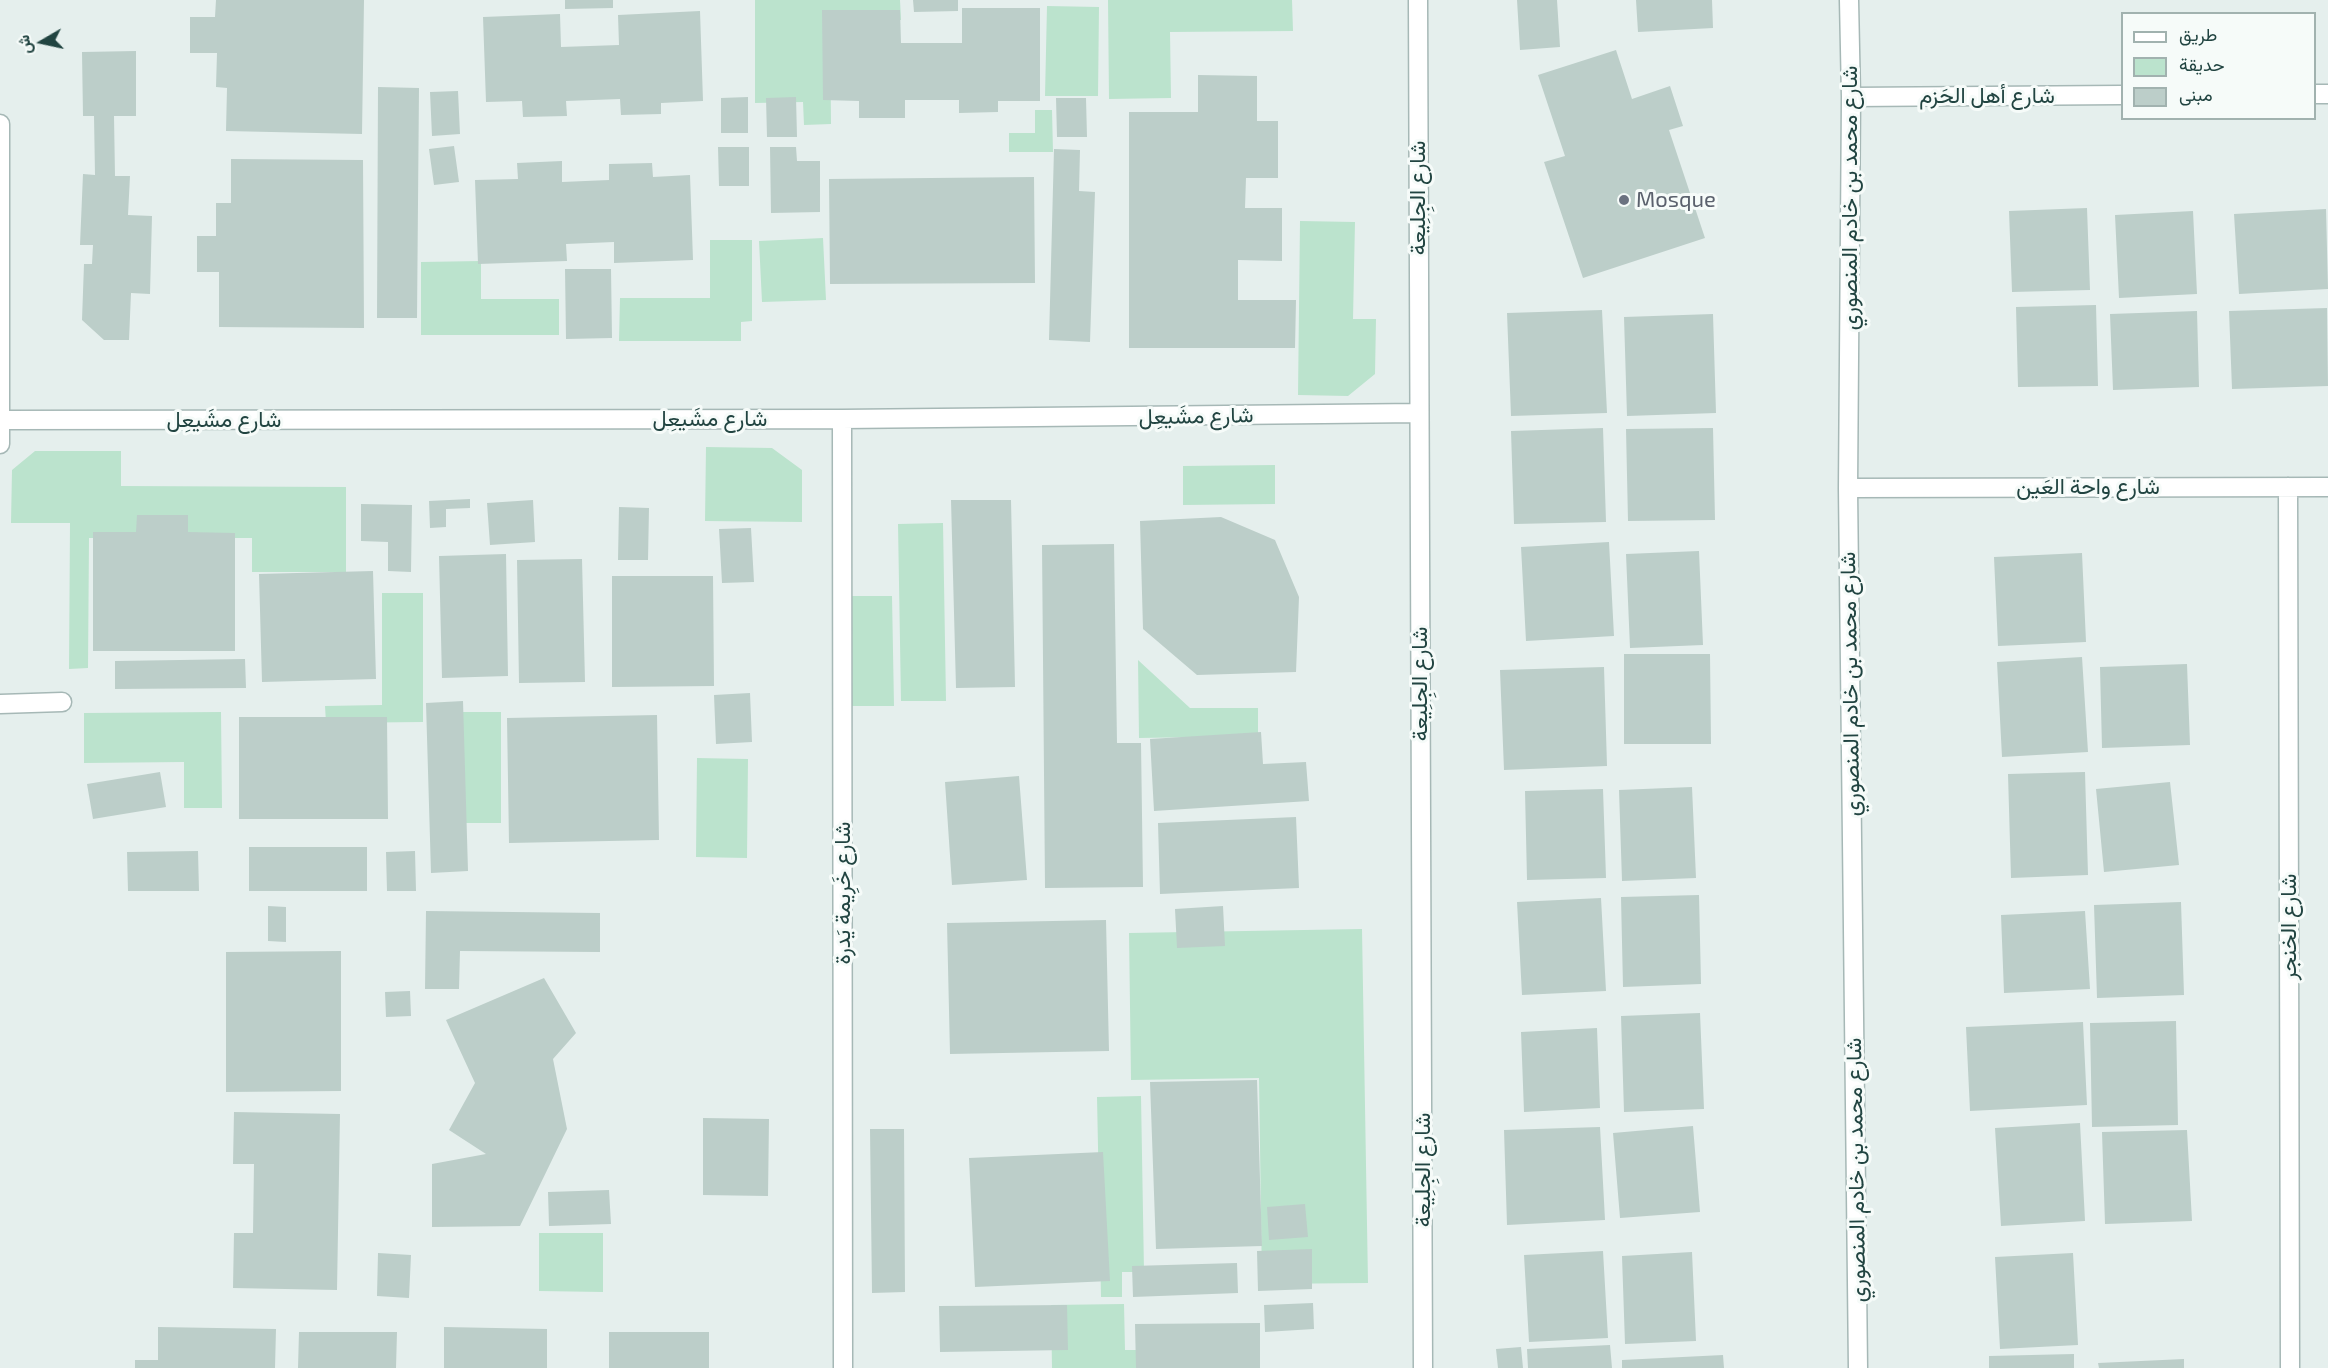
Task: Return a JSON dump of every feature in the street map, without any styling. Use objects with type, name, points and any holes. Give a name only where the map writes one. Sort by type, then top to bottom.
[{"type":"street","name":"شارع الجِلِيعة","points":[[1418,0],[1424,1368]]},
{"type":"street","name":"شارع محمد بن خادم المنصوري","points":[[1849,0],[1851,97],[1848,488],[1858,1368]]},
{"type":"street","name":"شارع أهل الحَزم","points":[[1851,97],[2121,95]]},
{"type":"street","points":[[0,124],[0,444]]},
{"type":"street","name":"شارع مشَيعِل","points":[[0,420],[842,419],[1419,413]]},
{"type":"street","name":"شارع خَرِيمة يَدرة","points":[[842,419],[843,1368]]},
{"type":"street","name":"شارع الخنجر","points":[[2288,487],[2290,1368]]},
{"type":"street","name":"شارع واحة العَين","points":[[1848,488],[2328,487]]},
{"type":"street","points":[[0,704],[62,702]]},
{"type":"green space","points":[[755,0],[900,0],[901,20],[830,20],[831,124],[804,125],[803,102],[755,103]]},
{"type":"green space","points":[[1108,0],[1292,0],[1293,31],[1170,32],[1171,98],[1109,99]]},
{"type":"green space","points":[[1047,6],[1099,7],[1098,96],[1045,96]]},
{"type":"green space","points":[[1035,110],[1052,110],[1053,152],[1009,152],[1009,133],[1035,133]]},
{"type":"green space","points":[[1300,221],[1355,222],[1353,319],[1376,319],[1375,374],[1348,396],[1298,395]]},
{"type":"green space","points":[[823,238],[826,300],[762,302],[759,241]]},
{"type":"green space","points":[[710,240],[752,240],[752,321],[741,322],[741,341],[619,341],[620,298],[710,298]]},
{"type":"green space","points":[[481,261],[481,299],[559,299],[559,335],[421,335],[421,262]]},
{"type":"green space","points":[[706,447],[772,448],[802,470],[802,522],[705,521]]},
{"type":"green space","points":[[35,451],[121,451],[121,486],[346,487],[346,572],[252,572],[252,538],[89,538],[88,668],[69,669],[70,523],[11,523],[12,470]]},
{"type":"green space","points":[[1275,465],[1275,504],[1183,505],[1183,466]]},
{"type":"green space","points":[[943,523],[946,701],[901,701],[898,524]]},
{"type":"green space","points":[[382,593],[423,593],[423,722],[326,723],[325,706],[382,705]]},
{"type":"green space","points":[[851,596],[892,596],[894,706],[852,706]]},
{"type":"green space","points":[[1138,660],[1190,708],[1258,708],[1258,736],[1139,738]]},
{"type":"green space","points":[[221,712],[222,808],[184,808],[184,762],[84,763],[84,713]]},
{"type":"green space","points":[[437,712],[501,712],[501,823],[437,823]]},
{"type":"green space","points":[[697,758],[748,759],[747,858],[696,857]]},
{"type":"green space","points":[[1362,929],[1368,1283],[1262,1284],[1259,1078],[1131,1080],[1129,933]]},
{"type":"green space","points":[[1141,1096],[1144,1272],[1122,1272],[1122,1297],[1101,1297],[1097,1097]]},
{"type":"green space","points":[[539,1233],[603,1233],[603,1292],[539,1291]]},
{"type":"green space","points":[[1124,1304],[1125,1350],[1145,1350],[1145,1368],[1052,1368],[1051,1305]]},
{"type":"building","points":[[216,0],[364,0],[362,134],[226,131],[227,88],[216,87],[217,53],[190,53],[190,17],[215,17]]},
{"type":"building","points":[[565,0],[613,0],[613,8],[565,9]]},
{"type":"building","points":[[913,0],[958,0],[958,11],[914,12]]},
{"type":"building","points":[[1517,0],[1557,0],[1560,47],[1520,50]]},
{"type":"building","points":[[1636,0],[1712,0],[1713,28],[1638,32]]},
{"type":"building","points":[[962,8],[1040,8],[1040,101],[998,101],[998,112],[959,113],[959,100],[905,100],[905,118],[859,118],[859,101],[823,100],[822,10],[900,10],[901,43],[962,43]]},
{"type":"building","points":[[700,11],[703,101],[661,103],[661,114],[621,115],[620,99],[566,101],[567,116],[523,117],[522,101],[486,102],[483,17],[560,14],[561,47],[619,45],[618,15]]},
{"type":"building","name":"Mosque","points":[[1616,50],[1632,99],[1670,86],[1683,126],[1669,130],[1705,238],[1583,278],[1544,162],[1565,156],[1538,75]]},
{"type":"building","points":[[136,51],[136,116],[114,116],[115,176],[130,176],[128,215],[152,216],[150,294],[131,293],[129,340],[104,340],[82,320],[84,264],[92,264],[93,245],[80,245],[83,174],[95,175],[94,116],[83,116],[82,52]]},
{"type":"building","points":[[1198,75],[1257,76],[1257,121],[1278,121],[1278,178],[1246,178],[1245,208],[1282,208],[1282,261],[1238,260],[1238,300],[1296,300],[1295,348],[1129,348],[1129,112],[1198,112]]},
{"type":"building","points":[[378,87],[419,88],[417,318],[377,318]]},
{"type":"building","points":[[458,91],[460,134],[432,136],[430,92]]},
{"type":"building","points":[[748,97],[748,133],[721,133],[721,98]]},
{"type":"building","points":[[796,97],[797,137],[767,137],[766,98]]},
{"type":"building","points":[[1056,98],[1086,98],[1087,137],[1057,137]]},
{"type":"building","points":[[454,146],[459,182],[434,185],[429,149]]},
{"type":"building","points":[[718,147],[749,147],[749,186],[719,186]]},
{"type":"building","points":[[770,147],[796,147],[797,161],[820,161],[820,212],[771,213]]},
{"type":"building","points":[[1054,149],[1080,150],[1079,191],[1095,192],[1090,342],[1049,340]]},
{"type":"building","points":[[231,159],[363,160],[364,328],[219,327],[219,272],[197,272],[197,236],[216,236],[216,203],[231,203]]},
{"type":"building","points":[[562,161],[562,182],[609,180],[609,164],[652,163],[653,177],[690,175],[693,260],[614,263],[614,242],[566,244],[567,261],[478,264],[475,180],[518,179],[517,163]]},
{"type":"building","points":[[1034,177],[1035,283],[830,284],[829,179]]},
{"type":"building","points":[[2087,208],[2090,290],[2012,292],[2009,211]]},
{"type":"building","points":[[2326,209],[2328,289],[2239,294],[2234,214]]},
{"type":"building","points":[[2193,211],[2197,294],[2119,298],[2115,215]]},
{"type":"building","points":[[565,269],[611,269],[612,338],[566,339]]},
{"type":"building","points":[[2096,305],[2098,386],[2018,387],[2016,307]]},
{"type":"building","points":[[2327,308],[2328,386],[2232,389],[2229,311]]},
{"type":"building","points":[[1602,310],[1607,413],[1511,416],[1507,313]]},
{"type":"building","points":[[2197,311],[2199,387],[2113,390],[2110,314]]},
{"type":"building","points":[[1713,314],[1716,413],[1627,416],[1624,317]]},
{"type":"building","points":[[1603,428],[1606,522],[1514,524],[1511,431]]},
{"type":"building","points":[[1713,428],[1715,520],[1628,521],[1626,429]]},
{"type":"building","points":[[470,499],[470,508],[446,509],[446,527],[430,528],[429,501]]},
{"type":"building","points":[[533,500],[535,542],[490,545],[487,503]]},
{"type":"building","points":[[951,500],[1011,500],[1015,687],[956,688]]},
{"type":"building","points":[[361,504],[412,505],[411,572],[388,571],[388,542],[361,541]]},
{"type":"building","points":[[619,507],[649,508],[648,560],[618,560]]},
{"type":"building","points":[[137,515],[188,515],[188,532],[235,533],[235,651],[93,651],[93,532],[136,532]]},
{"type":"building","points":[[1221,517],[1275,540],[1299,597],[1296,672],[1197,675],[1143,629],[1140,521]]},
{"type":"building","points":[[751,528],[754,582],[722,583],[719,529]]},
{"type":"building","points":[[1609,542],[1614,636],[1526,641],[1521,547]]},
{"type":"building","points":[[1114,544],[1117,743],[1141,743],[1143,887],[1045,888],[1042,545]]},
{"type":"building","points":[[1699,551],[1703,645],[1630,648],[1626,554]]},
{"type":"building","points":[[2082,553],[2086,642],[1998,646],[1994,557]]},
{"type":"building","points":[[506,554],[508,676],[442,678],[439,556]]},
{"type":"building","points":[[582,559],[585,682],[519,683],[517,560]]},
{"type":"building","points":[[373,571],[376,679],[262,682],[259,574]]},
{"type":"building","points":[[612,576],[713,576],[714,686],[612,687]]},
{"type":"building","points":[[1624,654],[1710,654],[1711,744],[1624,744]]},
{"type":"building","points":[[2082,657],[2088,752],[2002,757],[1997,662]]},
{"type":"building","points":[[245,659],[246,688],[115,689],[115,661]]},
{"type":"building","points":[[2187,664],[2190,745],[2102,748],[2100,667]]},
{"type":"building","points":[[1604,667],[1607,766],[1504,770],[1500,670]]},
{"type":"building","points":[[750,693],[752,742],[716,744],[714,695]]},
{"type":"building","points":[[463,701],[468,871],[431,873],[426,703]]},
{"type":"building","points":[[657,715],[659,840],[509,843],[507,718]]},
{"type":"building","points":[[239,717],[387,717],[388,819],[239,819]]},
{"type":"building","points":[[1261,732],[1263,764],[1306,762],[1309,801],[1154,811],[1150,739]]},
{"type":"building","points":[[160,772],[166,807],[93,819],[87,784]]},
{"type":"building","points":[[2085,772],[2088,875],[2011,878],[2008,774]]},
{"type":"building","points":[[1019,776],[1027,880],[952,885],[945,782]]},
{"type":"building","points":[[2170,782],[2179,865],[2104,872],[2096,789]]},
{"type":"building","points":[[1692,787],[1696,878],[1622,881],[1619,790]]},
{"type":"building","points":[[1603,789],[1606,878],[1527,880],[1525,791]]},
{"type":"building","points":[[1296,817],[1299,888],[1160,894],[1158,823]]},
{"type":"building","points":[[249,847],[367,847],[367,891],[249,891]]},
{"type":"building","points":[[198,851],[199,891],[128,891],[127,852]]},
{"type":"building","points":[[415,851],[416,891],[387,891],[386,852]]},
{"type":"building","points":[[1699,895],[1701,984],[1623,987],[1621,897]]},
{"type":"building","points":[[1601,898],[1606,991],[1522,995],[1517,902]]},
{"type":"building","points":[[2181,902],[2184,995],[2097,998],[2094,905]]},
{"type":"building","points":[[268,906],[286,907],[286,942],[268,941]]},
{"type":"building","points":[[1223,906],[1225,946],[1177,948],[1175,909]]},
{"type":"building","points":[[426,911],[600,913],[600,952],[460,951],[459,989],[425,989]]},
{"type":"building","points":[[2085,911],[2090,989],[2004,993],[2001,915]]},
{"type":"building","points":[[1106,920],[1109,1051],[950,1054],[947,923]]},
{"type":"building","points":[[341,951],[341,1091],[226,1092],[226,952]]},
{"type":"building","points":[[544,978],[576,1033],[553,1059],[567,1129],[520,1226],[432,1227],[432,1164],[486,1154],[449,1130],[475,1083],[446,1020]]},
{"type":"building","points":[[410,991],[411,1016],[386,1017],[385,992]]},
{"type":"building","points":[[1700,1013],[1704,1109],[1624,1112],[1621,1016]]},
{"type":"building","points":[[2176,1021],[2178,1125],[2092,1127],[2090,1023]]},
{"type":"building","points":[[2083,1022],[2087,1105],[1970,1111],[1966,1027]]},
{"type":"building","points":[[1597,1028],[1600,1108],[1524,1112],[1521,1032]]},
{"type":"building","points":[[1257,1080],[1262,1246],[1156,1249],[1150,1082]]},
{"type":"building","points":[[234,1112],[340,1114],[337,1290],[233,1288],[234,1233],[253,1233],[254,1164],[233,1164]]},
{"type":"building","points":[[703,1118],[769,1119],[768,1196],[703,1195]]},
{"type":"building","points":[[2080,1123],[2085,1221],[2001,1226],[1995,1128]]},
{"type":"building","points":[[1693,1126],[1700,1212],[1620,1218],[1613,1133]]},
{"type":"building","points":[[1600,1127],[1605,1220],[1507,1225],[1504,1130]]},
{"type":"building","points":[[870,1129],[904,1129],[905,1292],[872,1293]]},
{"type":"building","points":[[2187,1130],[2192,1221],[2105,1224],[2102,1132]]},
{"type":"building","points":[[1103,1152],[1110,1281],[975,1287],[969,1158]]},
{"type":"building","points":[[609,1190],[611,1224],[549,1226],[548,1192]]},
{"type":"building","points":[[1305,1204],[1308,1237],[1269,1240],[1267,1207]]},
{"type":"building","points":[[1312,1249],[1312,1289],[1258,1291],[1257,1251]]},
{"type":"building","points":[[1603,1251],[1608,1338],[1529,1342],[1524,1255]]},
{"type":"building","points":[[1692,1252],[1696,1341],[1625,1344],[1622,1256]]},
{"type":"building","points":[[378,1253],[411,1255],[409,1298],[377,1296]]},
{"type":"building","points":[[2073,1253],[2078,1345],[2000,1349],[1995,1257]]},
{"type":"building","points":[[1237,1263],[1238,1293],[1133,1297],[1132,1266]]},
{"type":"building","points":[[1313,1303],[1314,1329],[1265,1332],[1264,1305]]},
{"type":"building","points":[[1067,1305],[1068,1350],[940,1352],[939,1306]]},
{"type":"building","points":[[1260,1323],[1260,1368],[1136,1368],[1135,1324]]},
{"type":"building","points":[[158,1327],[276,1329],[275,1368],[135,1368],[135,1360],[158,1360]]},
{"type":"building","points":[[444,1327],[547,1329],[547,1368],[444,1368]]},
{"type":"building","points":[[299,1332],[397,1332],[396,1368],[298,1368]]},
{"type":"building","points":[[609,1332],[709,1332],[709,1368],[609,1368]]},
{"type":"building","points":[[1610,1345],[1612,1368],[1528,1368],[1527,1349]]},
{"type":"building","points":[[1521,1347],[1523,1368],[1498,1368],[1496,1349]]},
{"type":"building","points":[[2074,1354],[2074,1368],[1989,1368],[1989,1356]]},
{"type":"building","points":[[1723,1355],[1724,1368],[1622,1368],[1622,1360]]},
{"type":"building","points":[[2184,1359],[2184,1368],[2099,1368],[2098,1363]]},
{"type":"place","name":"Mosque","points":[[1624,200]]}]
